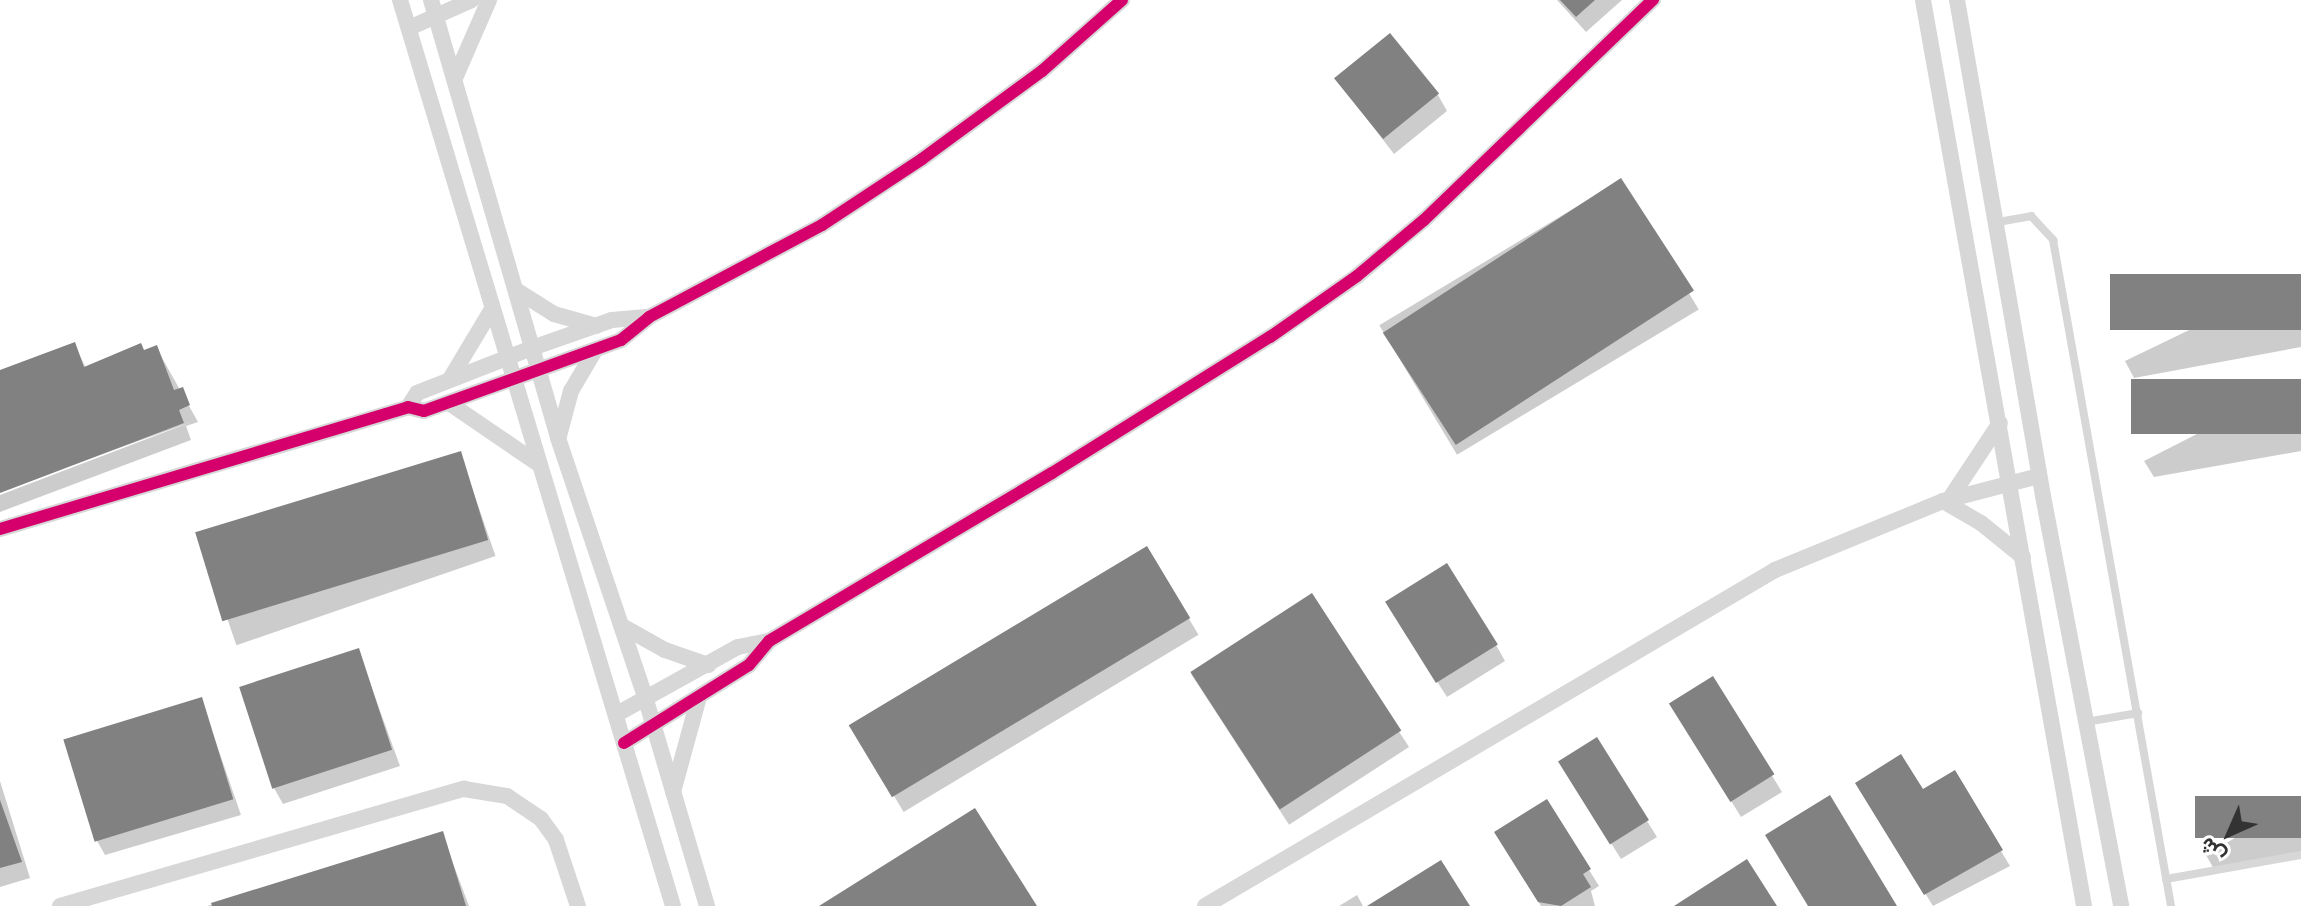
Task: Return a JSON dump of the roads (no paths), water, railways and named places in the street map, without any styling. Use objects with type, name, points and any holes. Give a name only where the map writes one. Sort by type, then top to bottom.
[{"type":"street","points":[[431,0],[558,438],[646,700],[707,906]]},
{"type":"street","points":[[409,28],[472,0]]},
{"type":"street","points":[[455,78],[489,0]]},
{"type":"street","points":[[0,529],[408,407],[424,411],[540,373],[621,340],[649,317],[822,225],[922,159],[1042,71],[1122,0]]},
{"type":"street","points":[[624,743],[749,665],[769,641],[1052,473],[1270,337],[1357,276],[1424,220],[1653,0]]},
{"type":"street","points":[[1923,0],[2084,906]]},
{"type":"street","points":[[1957,0],[1998,222],[2039,476],[2121,906]]},
{"type":"street","points":[[406,2],[409,28],[673,906]]},
{"type":"street","points":[[516,290],[554,314],[596,326]]},
{"type":"street","points":[[447,381],[464,362],[492,309]]},
{"type":"street","points":[[408,407],[417,393],[532,348],[596,326],[649,317]]},
{"type":"street","points":[[558,438],[571,391],[596,350]]},
{"type":"street","points":[[449,403],[541,466]]},
{"type":"street","points":[[1946,501],[2000,423]]},
{"type":"street","points":[[1205,906],[1775,570],[1946,501],[2039,476]]},
{"type":"street","points":[[1946,501],[1981,523],[2023,557]]},
{"type":"street","points":[[622,626],[665,650],[708,665]]},
{"type":"street","points":[[617,714],[738,647],[769,641]]},
{"type":"street","points":[[673,797],[684,740],[699,697]]},
{"type":"street","points":[[60,906],[464,789],[507,796],[541,819],[556,840],[578,906]]},
{"type":"lane","points":[[1998,222],[2031,216],[2053,240],[2171,906]]},
{"type":"lane","points":[[2086,722],[2138,713]]},
{"type":"lane","points":[[2166,879],[2301,855]]}]
